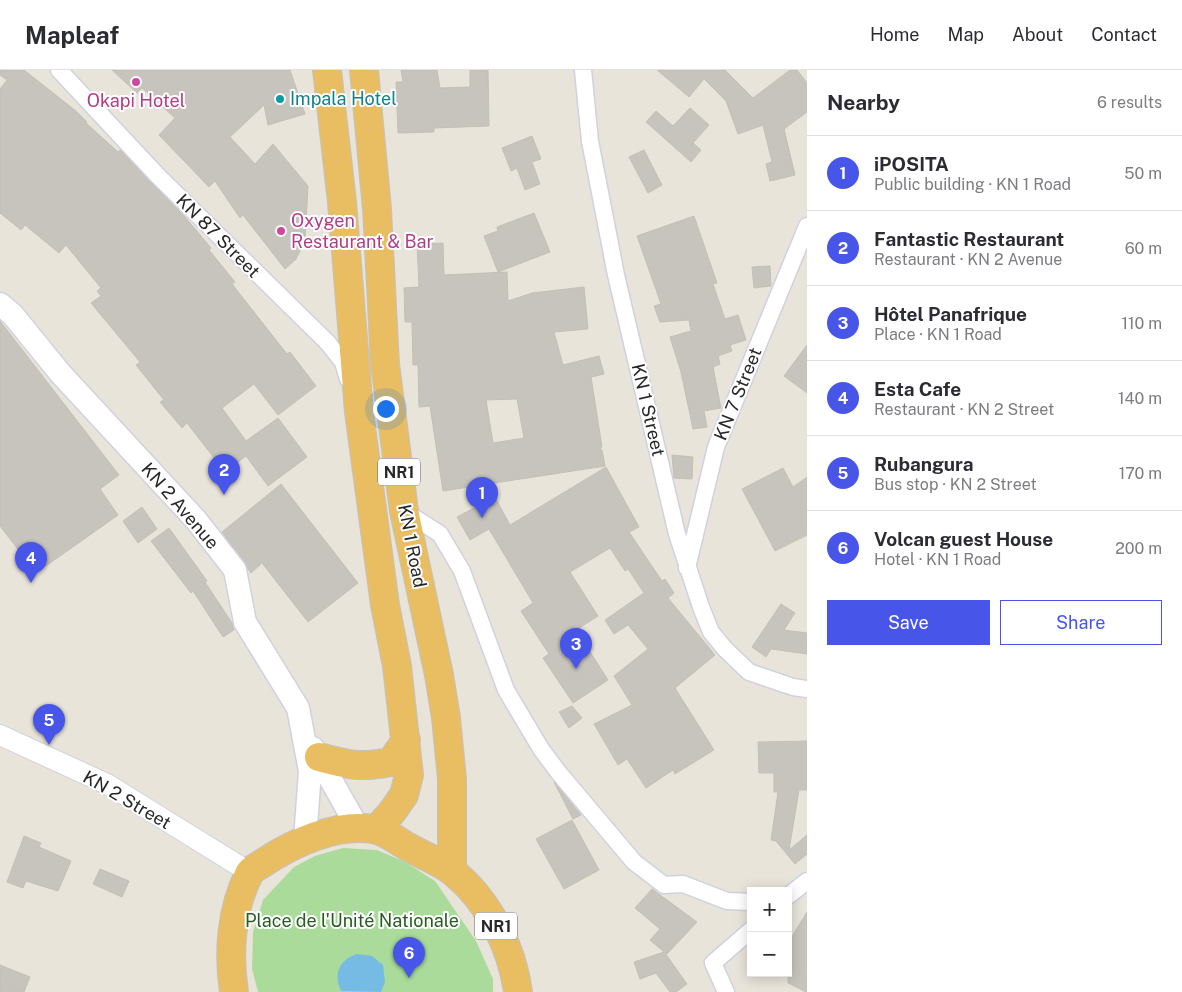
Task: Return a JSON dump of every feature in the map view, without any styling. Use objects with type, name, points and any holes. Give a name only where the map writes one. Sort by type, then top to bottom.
[{"type":"highway","name":"KN 1 Road","points":[[327,70],[341,193],[359,412],[384,606],[397,666],[409,775],[404,795],[392,812],[367,829]]},
{"type":"highway","name":"KN 1 Road","points":[[364,70],[377,208],[385,364],[404,511],[439,675],[446,718],[452,779],[452,872]]},
{"type":"highway","points":[[313,748],[354,766],[373,766],[390,762],[406,740]]},
{"type":"highway","points":[[234,992],[230,968],[233,922],[249,872],[277,854],[306,840],[367,829]]},
{"type":"highway","name":"NR1","points":[[367,829],[452,872],[486,906],[503,942],[516,978],[518,992]]},
{"type":"main road","name":"KN 2 Avenue","points":[[0,304],[13,315],[60,373],[196,520],[235,570],[245,622],[298,708],[313,748],[367,829]]},
{"type":"main road","name":"KN 2 Avenue","points":[[306,840],[313,748]]},
{"type":"street","name":"KN 87 Street","points":[[58,70],[158,176],[328,343],[343,362],[359,412]]},
{"type":"street","name":"KN 1 Street","points":[[583,70],[590,141],[609,239],[644,402],[687,568],[711,632],[725,649],[749,672],[793,687],[807,689]]},
{"type":"street","name":"KN 7 Street","points":[[687,568],[716,447],[807,226]]},
{"type":"street","points":[[404,511],[440,534],[462,571],[506,690],[524,722],[558,773],[630,858],[664,885],[683,884],[727,901],[747,902]]},
{"type":"street","name":"KN 2 Street","points":[[0,736],[107,784],[249,872]]},
{"type":"street","points":[[792,893],[807,881]]},
{"type":"street","points":[[726,992],[714,963],[749,932]]},
{"type":"green space","name":"Place de l'Unité Nationale","points":[[343,848],[377,850],[405,862],[435,881],[476,941],[493,979],[493,992],[258,992],[252,969],[253,932],[263,900],[294,867],[315,856]]},
{"type":"water","points":[[357,954],[372,956],[383,965],[385,982],[381,992],[341,991],[338,979],[339,968],[346,960]]},
{"type":"building","points":[[0,70],[24,70],[76,111],[86,123],[118,152],[120,150],[185,217],[211,248],[209,250],[235,282],[232,284],[287,354],[290,352],[316,386],[278,415],[254,384],[222,408],[246,441],[278,418],[307,457],[268,486],[246,456],[225,472],[187,423],[182,428],[160,402],[164,400],[136,365],[140,362],[91,303],[101,296],[97,291],[101,288],[66,245],[59,253],[25,225],[21,230],[0,213],[0,89],[7,80],[0,75]]},
{"type":"building","points":[[112,70],[290,70],[305,114],[268,125],[264,105],[230,137],[255,164],[273,144],[308,186],[305,241],[296,259],[285,269],[243,215],[240,218],[215,181],[209,187],[159,135],[175,118],[142,88],[137,93]]},
{"type":"building","points":[[401,70],[437,70],[440,88],[470,87],[470,70],[488,70],[489,126],[434,128],[434,132],[398,133],[396,82],[403,82]]},
{"type":"building","points":[[657,70],[725,70],[753,98],[790,70],[797,70],[807,83],[807,112],[784,129],[795,175],[770,181],[766,164],[772,162],[763,125],[738,134],[726,101],[704,79],[689,97]]},
{"type":"building","points":[[690,108],[709,125],[693,143],[701,150],[691,162],[646,122],[656,111],[673,126]]},
{"type":"building","points":[[532,136],[541,159],[532,162],[540,184],[525,190],[517,168],[511,171],[502,148]]},
{"type":"building","points":[[644,150],[662,185],[648,193],[629,157]]},
{"type":"building","points":[[534,213],[550,252],[498,272],[484,236],[498,231],[497,227]]},
{"type":"building","points":[[694,216],[717,283],[713,284],[725,319],[738,315],[746,340],[730,345],[732,351],[718,356],[720,364],[713,367],[721,408],[704,411],[707,427],[693,429],[681,372],[670,337],[691,331],[689,320],[660,322],[654,306],[661,304],[637,236]]},
{"type":"building","points":[[443,243],[444,275],[507,272],[508,301],[532,293],[584,287],[588,329],[554,332],[563,365],[599,356],[604,374],[591,377],[602,447],[600,449],[602,450],[605,466],[443,491],[430,406],[419,407],[418,365],[413,365],[412,322],[405,322],[404,288],[419,287],[417,244]],"holes":[[[517,399],[524,438],[493,443],[486,400]]]},
{"type":"building","points":[[770,266],[771,286],[754,288],[752,267]]},
{"type":"building","points":[[0,321],[119,475],[100,489],[118,515],[36,573],[0,526]]},
{"type":"building","points":[[807,345],[807,393],[784,376]]},
{"type":"building","points":[[672,455],[693,457],[692,479],[674,478]]},
{"type":"building","points":[[606,467],[639,527],[629,532],[662,581],[665,579],[674,593],[668,598],[715,655],[675,688],[714,750],[675,774],[673,770],[646,788],[627,759],[618,765],[594,724],[632,705],[614,676],[648,649],[628,625],[614,634],[605,620],[644,593],[628,569],[625,571],[610,548],[570,572],[598,616],[576,630],[608,680],[573,703],[543,658],[549,654],[521,611],[533,603],[489,529],[470,540],[457,517],[495,497],[510,525]]},
{"type":"building","points":[[783,468],[793,487],[807,477],[807,535],[775,551],[742,489]]},
{"type":"building","points":[[281,484],[358,583],[308,622],[262,563],[251,573],[222,532]]},
{"type":"building","points":[[142,507],[157,529],[138,543],[123,521]]},
{"type":"building","points":[[169,528],[207,581],[205,582],[232,623],[234,630],[223,637],[193,591],[191,593],[151,541]]},
{"type":"building","points":[[781,604],[795,613],[784,630],[807,633],[807,654],[771,649],[766,657],[752,647]]},
{"type":"building","points":[[572,706],[582,718],[569,728],[559,712]]},
{"type":"building","points":[[807,741],[807,790],[799,790],[789,850],[807,835],[807,854],[795,864],[776,841],[771,840],[778,792],[774,792],[774,773],[759,773],[758,742]]},
{"type":"building","points":[[554,782],[581,815],[573,819]]},
{"type":"building","points":[[572,820],[599,870],[564,889],[536,839]]},
{"type":"building","points":[[24,836],[41,843],[39,847],[71,861],[58,891],[26,881],[23,888],[7,882]]},
{"type":"building","points":[[100,869],[129,881],[122,897],[93,884]]},
{"type":"building","points":[[652,889],[697,922],[667,954],[665,953],[687,984],[676,992],[670,992],[656,973],[640,979],[634,962],[664,952],[650,940],[660,929],[635,908]]},
{"type":"building","points":[[807,912],[807,992],[788,983],[788,977],[792,977],[792,936]]},
{"type":"building","points":[[0,965],[30,977],[24,992],[0,992]]},
{"type":"place","name":"Okapi Hotel","points":[[136,82]]},
{"type":"place","name":"Impala Hotel","points":[[280,99]]},
{"type":"place","name":"Oxygen Restaurant & Bar","points":[[281,231]]},
{"type":"place","name":"Fantastic Restaurant","points":[[224,495]]},
{"type":"place","name":"iPOSITA","points":[[482,518]]},
{"type":"place","name":"Esta Cafe","points":[[31,583]]},
{"type":"place","name":"Hôtel Panafrique","points":[[576,669]]},
{"type":"place","name":"Rubangura","points":[[49,745]]},
{"type":"place","name":"Volcan guest House","points":[[409,978]]}]
